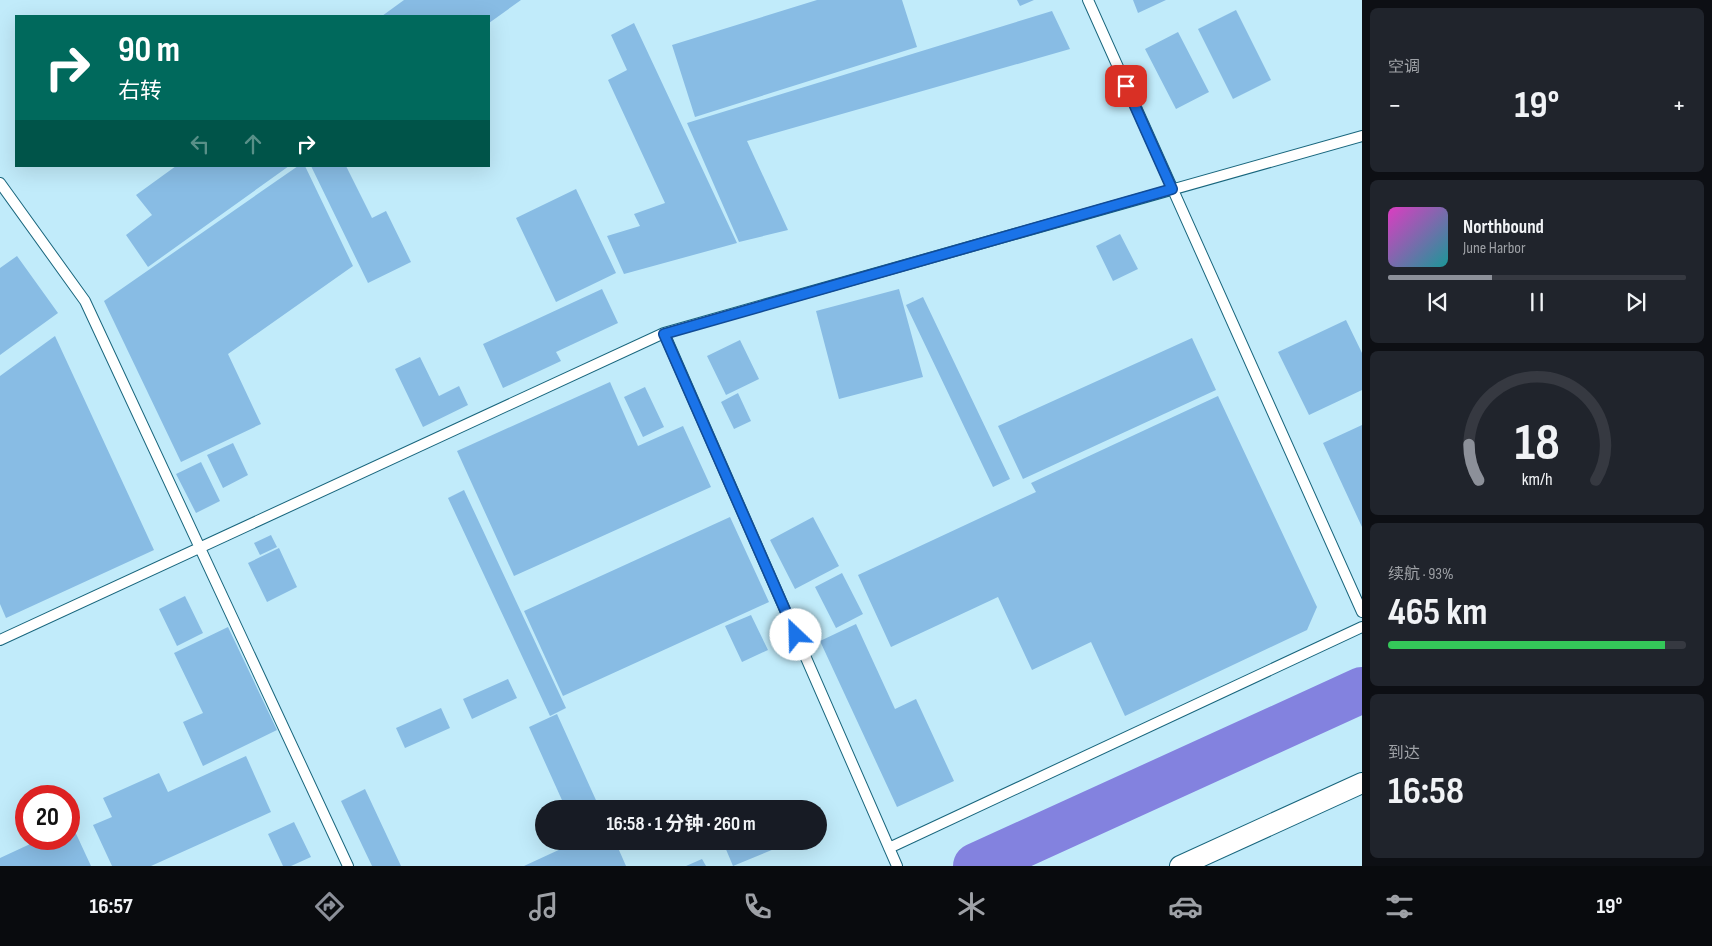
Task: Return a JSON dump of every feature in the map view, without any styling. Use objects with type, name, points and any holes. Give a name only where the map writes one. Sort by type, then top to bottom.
[{"type":"street","points":[[1180,866],[1362,783]]},
{"type":"lane","points":[[1088,0],[1362,612]]},
{"type":"lane","points":[[0,640],[664,334],[1362,136]]},
{"type":"lane","points":[[0,182],[85,301],[348,866]]},
{"type":"lane","points":[[664,334],[897,866]]},
{"type":"lane","points":[[889,848],[1362,626]]},
{"type":"building","points":[[404,0],[521,0],[490,22],[490,15],[383,15]]},
{"type":"building","points":[[817,0],[902,0],[917,47],[695,117],[672,45]]},
{"type":"building","points":[[1017,0],[1034,0],[1020,6]]},
{"type":"building","points":[[1133,0],[1166,0],[1138,13]]},
{"type":"building","points":[[1236,10],[1271,80],[1233,99],[1198,29]]},
{"type":"building","points":[[1052,11],[1070,49],[747,141],[788,230],[739,242],[687,123]]},
{"type":"building","points":[[634,23],[737,243],[624,274],[607,236],[640,226],[634,214],[665,203],[608,80],[627,70],[611,35]]},
{"type":"building","points":[[1178,32],[1209,92],[1176,109],[1145,49]]},
{"type":"building","points":[[175,167],[288,167],[148,267],[126,235],[152,215],[136,195]]},
{"type":"building","points":[[297,167],[305,167],[353,266],[228,354],[261,424],[181,462],[104,301]]},
{"type":"building","points":[[311,167],[346,167],[372,218],[386,211],[411,262],[368,283]]},
{"type":"building","points":[[576,189],[616,273],[556,302],[516,218]]},
{"type":"building","points":[[1120,234],[1138,269],[1113,281],[1096,246]]},
{"type":"building","points":[[17,256],[58,313],[0,355],[0,268]]},
{"type":"building","points":[[602,289],[618,323],[556,352],[561,361],[503,388],[483,344]]},
{"type":"building","points":[[899,289],[923,377],[839,399],[816,311]]},
{"type":"building","points":[[923,297],[1010,479],[993,487],[906,305]]},
{"type":"building","points":[[1346,320],[1362,353],[1362,390],[1309,415],[1278,352]]},
{"type":"building","points":[[55,336],[154,550],[6,618],[0,604],[0,376]]},
{"type":"building","points":[[1192,338],[1216,390],[1023,479],[998,426]]},
{"type":"building","points":[[740,340],[759,379],[726,395],[707,356]]},
{"type":"building","points":[[420,357],[439,396],[459,386],[468,405],[423,427],[395,369]]},
{"type":"building","points":[[610,382],[638,446],[683,426],[711,487],[514,576],[457,451]]},
{"type":"building","points":[[645,387],[664,427],[643,437],[624,397]]},
{"type":"building","points":[[738,393],[751,421],[734,429],[721,402]]},
{"type":"building","points":[[1218,396],[1317,607],[1307,630],[1125,716],[1091,642],[1032,670],[998,597],[891,647],[858,575],[1036,492],[1031,483]]},
{"type":"building","points":[[1362,425],[1362,527],[1323,443]]},
{"type":"building","points":[[233,443],[248,475],[223,488],[207,455]]},
{"type":"building","points":[[201,462],[220,501],[196,513],[176,474]]},
{"type":"building","points":[[464,490],[566,708],[550,716],[448,498]]},
{"type":"building","points":[[730,517],[769,602],[563,696],[524,611]]},
{"type":"building","points":[[813,517],[839,566],[795,589],[770,540]]},
{"type":"building","points":[[271,535],[277,547],[260,555],[254,543]]},
{"type":"building","points":[[279,548],[297,587],[267,602],[248,563]]},
{"type":"building","points":[[842,573],[863,614],[836,628],[815,587]]},
{"type":"building","points":[[185,596],[203,633],[177,646],[159,609]]},
{"type":"building","points":[[751,615],[768,650],[742,662],[725,626]]},
{"type":"building","points":[[856,624],[895,709],[916,699],[954,781],[897,807],[820,641]]},
{"type":"building","points":[[228,627],[277,730],[203,766],[183,722],[203,713],[174,653]]},
{"type":"building","points":[[508,679],[517,698],[472,719],[463,699]]},
{"type":"building","points":[[441,708],[450,728],[405,748],[396,728]]},
{"type":"building","points":[[557,714],[596,800],[562,800],[529,727]]},
{"type":"building","points":[[246,756],[271,812],[151,866],[112,866],[93,825],[112,817],[103,798],[159,773],[168,792]]},
{"type":"building","points":[[365,789],[401,866],[372,866],[341,801]]},
{"type":"building","points":[[294,822],[311,857],[291,866],[283,866],[268,834]]},
{"type":"building","points":[[80,842],[91,866],[0,866],[0,858],[17,850],[80,850]]},
{"type":"building","points":[[559,850],[619,850],[626,866],[524,866]]},
{"type":"building","points":[[726,850],[772,850],[733,866]]},
{"type":"building","points":[[702,859],[706,866],[686,866]]},
{"type":"waterway","points":[[976,866],[1362,690]]},
{"type":"route","points":[[796,635],[664,334],[1172,189],[1126,86]]}]
